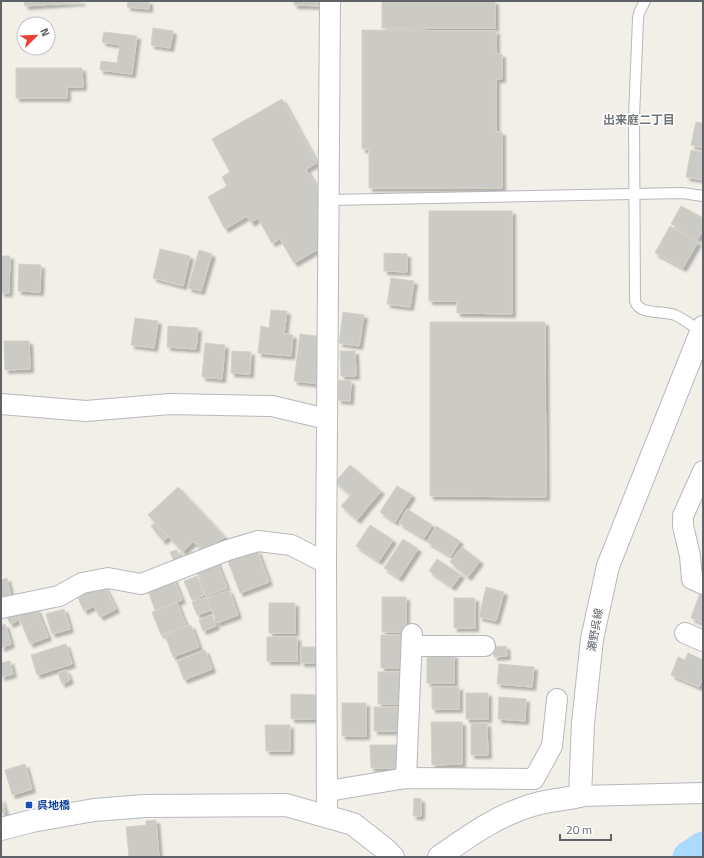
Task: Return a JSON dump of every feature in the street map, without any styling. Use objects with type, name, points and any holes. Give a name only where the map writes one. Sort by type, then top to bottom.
[{"type":"main road","name":"瀬野呉線","points":[[580,796],[583,722],[592,639],[608,566],[703,330]]},
{"type":"main road","points":[[439,857],[492,822],[517,810],[539,803],[580,796]]},
{"type":"main road","points":[[1,830],[32,821],[94,810],[145,806],[286,804],[354,824],[385,849],[392,857]]},
{"type":"street","points":[[328,817],[326,563],[330,1]]},
{"type":"street","points":[[1,404],[86,411],[170,404],[272,406],[327,419]]},
{"type":"street","points":[[703,471],[683,516],[683,526],[690,556],[692,579],[703,584]]},
{"type":"street","points":[[1,608],[59,596],[82,583],[108,578],[141,584],[228,550],[258,541],[291,545],[326,563]]},
{"type":"street","points":[[685,633],[703,641]]},
{"type":"street","points":[[406,778],[412,640],[485,646]]},
{"type":"street","points":[[328,791],[406,778],[534,779],[552,746],[557,698]]},
{"type":"street","points":[[580,796],[703,793]]},
{"type":"lane","points":[[646,1],[639,13],[638,19],[634,118],[635,301],[636,305],[642,310],[675,315],[703,330]]},
{"type":"lane","points":[[329,200],[682,193],[703,196]]},
{"type":"building","points":[[24,1],[82,1],[82,2],[25,6]]},
{"type":"building","points":[[128,1],[149,1],[149,9],[127,7]]},
{"type":"building","points":[[294,1],[324,1],[324,6],[294,5]]},
{"type":"building","points":[[382,1],[495,1],[495,28],[382,28]]},
{"type":"building","points":[[153,28],[173,31],[170,48],[151,45]]},
{"type":"building","points":[[362,30],[496,31],[496,54],[502,54],[502,79],[496,79],[496,132],[502,132],[502,188],[369,188],[369,149],[362,149]]},
{"type":"building","points":[[104,32],[137,36],[132,74],[100,70],[101,61],[117,63],[120,45],[102,42]]},
{"type":"building","points":[[16,68],[82,68],[83,87],[67,87],[67,98],[16,98]]},
{"type":"building","points":[[282,99],[317,163],[306,169],[326,203],[327,244],[294,263],[280,239],[272,243],[258,218],[251,223],[247,216],[225,229],[208,197],[227,186],[222,177],[230,172],[212,139]]},
{"type":"building","points":[[696,122],[703,123],[703,148],[691,145]]},
{"type":"building","points":[[691,150],[703,152],[703,180],[686,177]]},
{"type":"building","points":[[681,206],[703,218],[703,230],[698,239],[671,224]]},
{"type":"building","points":[[429,211],[512,211],[512,314],[457,313],[457,301],[429,301]]},
{"type":"building","points":[[670,226],[698,242],[683,268],[655,253]]},
{"type":"building","points":[[160,249],[190,256],[183,286],[153,278]]},
{"type":"building","points":[[199,250],[212,254],[201,291],[188,288]]},
{"type":"building","points":[[384,253],[407,254],[407,272],[384,271]]},
{"type":"building","points":[[1,256],[10,256],[9,293],[1,293]]},
{"type":"building","points":[[19,264],[41,265],[40,292],[18,291]]},
{"type":"building","points":[[391,278],[414,281],[410,307],[387,304]]},
{"type":"building","points":[[271,310],[287,311],[284,334],[293,335],[291,356],[258,353],[261,326],[269,328]]},
{"type":"building","points":[[343,312],[364,315],[359,346],[339,343]]},
{"type":"building","points":[[135,318],[158,321],[154,348],[131,345]]},
{"type":"building","points":[[430,322],[545,322],[546,497],[430,496]]},
{"type":"building","points":[[168,326],[198,328],[196,349],[167,347]]},
{"type":"building","points":[[300,334],[324,337],[319,384],[294,381]]},
{"type":"building","points":[[4,341],[29,341],[30,369],[5,370]]},
{"type":"building","points":[[205,343],[225,345],[222,379],[202,377]]},
{"type":"building","points":[[232,351],[251,352],[250,374],[231,373]]},
{"type":"building","points":[[340,351],[355,351],[356,376],[341,376]]},
{"type":"building","points":[[339,380],[351,381],[350,401],[338,400]]},
{"type":"building","points":[[350,465],[381,491],[357,520],[341,506],[351,495],[335,482]]},
{"type":"building","points":[[397,486],[412,495],[395,522],[380,512]]},
{"type":"building","points":[[178,487],[225,537],[203,549],[193,542],[183,552],[148,515]]},
{"type":"building","points":[[407,509],[432,525],[424,538],[399,523]]},
{"type":"building","points":[[155,523],[168,537],[163,541],[151,526]]},
{"type":"building","points":[[370,525],[393,540],[379,561],[356,546]]},
{"type":"building","points":[[436,526],[460,541],[451,556],[427,542]]},
{"type":"building","points":[[403,539],[418,549],[399,578],[384,568]]},
{"type":"building","points":[[462,547],[480,561],[468,577],[450,562]]},
{"type":"building","points":[[177,550],[180,558],[174,561],[170,552]]},
{"type":"building","points":[[257,550],[269,582],[240,593],[228,561]]},
{"type":"building","points":[[437,559],[461,575],[452,587],[429,571]]},
{"type":"building","points":[[216,560],[227,588],[206,596],[195,567]]},
{"type":"building","points":[[197,576],[204,595],[192,600],[184,581]]},
{"type":"building","points":[[7,578],[11,597],[1,599],[1,580]]},
{"type":"building","points":[[173,578],[182,600],[155,610],[147,588]]},
{"type":"building","points":[[103,583],[116,609],[100,617],[94,606],[84,611],[77,596]]},
{"type":"building","points":[[486,587],[504,592],[496,621],[479,617]]},
{"type":"building","points":[[229,590],[238,615],[217,623],[207,598]]},
{"type":"building","points":[[700,593],[703,594],[703,623],[691,618]]},
{"type":"building","points":[[206,597],[211,610],[197,615],[192,602]]},
{"type":"building","points":[[382,597],[406,597],[406,632],[382,632]]},
{"type":"building","points":[[454,598],[475,598],[475,628],[454,628]]},
{"type":"building","points":[[177,603],[186,626],[161,635],[152,612]]},
{"type":"building","points":[[269,603],[295,603],[295,633],[269,633]]},
{"type":"building","points":[[36,608],[48,637],[30,644],[18,615]]},
{"type":"building","points":[[64,609],[70,629],[52,634],[46,614]]},
{"type":"building","points":[[13,611],[17,621],[10,624],[6,614]]},
{"type":"building","points":[[212,615],[216,626],[203,631],[199,620]]},
{"type":"building","points":[[5,624],[11,644],[1,648],[1,626]]},
{"type":"building","points":[[191,625],[199,647],[173,657],[165,635]]},
{"type":"building","points":[[381,635],[404,635],[405,668],[381,668]]},
{"type":"building","points":[[267,637],[297,637],[297,661],[267,661]]},
{"type":"building","points":[[66,644],[72,664],[37,675],[31,655]]},
{"type":"building","points":[[506,646],[507,656],[494,657],[493,647]]},
{"type":"building","points":[[301,647],[319,647],[320,663],[301,663]]},
{"type":"building","points":[[205,650],[212,669],[184,680],[177,661]]},
{"type":"building","points":[[688,653],[703,660],[703,677],[699,687],[671,675],[678,657],[685,660]]},
{"type":"building","points":[[427,655],[454,655],[454,683],[427,683]]},
{"type":"building","points":[[10,661],[13,674],[1,677],[1,663]]},
{"type":"building","points":[[499,664],[534,667],[532,687],[497,684]]},
{"type":"building","points":[[66,670],[70,680],[62,684],[58,673]]},
{"type":"building","points":[[378,672],[404,672],[404,704],[378,704]]},
{"type":"building","points":[[432,687],[459,687],[459,709],[432,709]]},
{"type":"building","points":[[466,693],[488,693],[488,719],[466,719]]},
{"type":"building","points":[[291,694],[319,695],[318,719],[291,719]]},
{"type":"building","points":[[499,697],[526,699],[525,721],[498,719]]},
{"type":"building","points":[[342,703],[366,703],[366,736],[342,736]]},
{"type":"building","points":[[374,707],[401,707],[401,731],[374,731]]},
{"type":"building","points":[[431,722],[462,722],[462,764],[432,765]]},
{"type":"building","points":[[487,723],[488,755],[471,755],[471,724]]},
{"type":"building","points":[[265,725],[290,725],[290,751],[266,751]]},
{"type":"building","points":[[370,745],[398,745],[398,768],[371,768]]},
{"type":"building","points":[[25,764],[32,789],[12,795],[5,770]]},
{"type":"building","points":[[1,798],[5,812],[1,813]]},
{"type":"building","points":[[414,798],[421,799],[421,816],[413,816]]},
{"type":"building","points":[[156,820],[159,857],[129,857],[126,827],[146,825],[146,821]]},
{"type":"waterway","points":[[688,857],[703,847]]},
{"type":"place","name":"呉地橋","points":[[29,805]]},
{"type":"district","name":"出来庭二丁目","points":[[639,120]]}]
